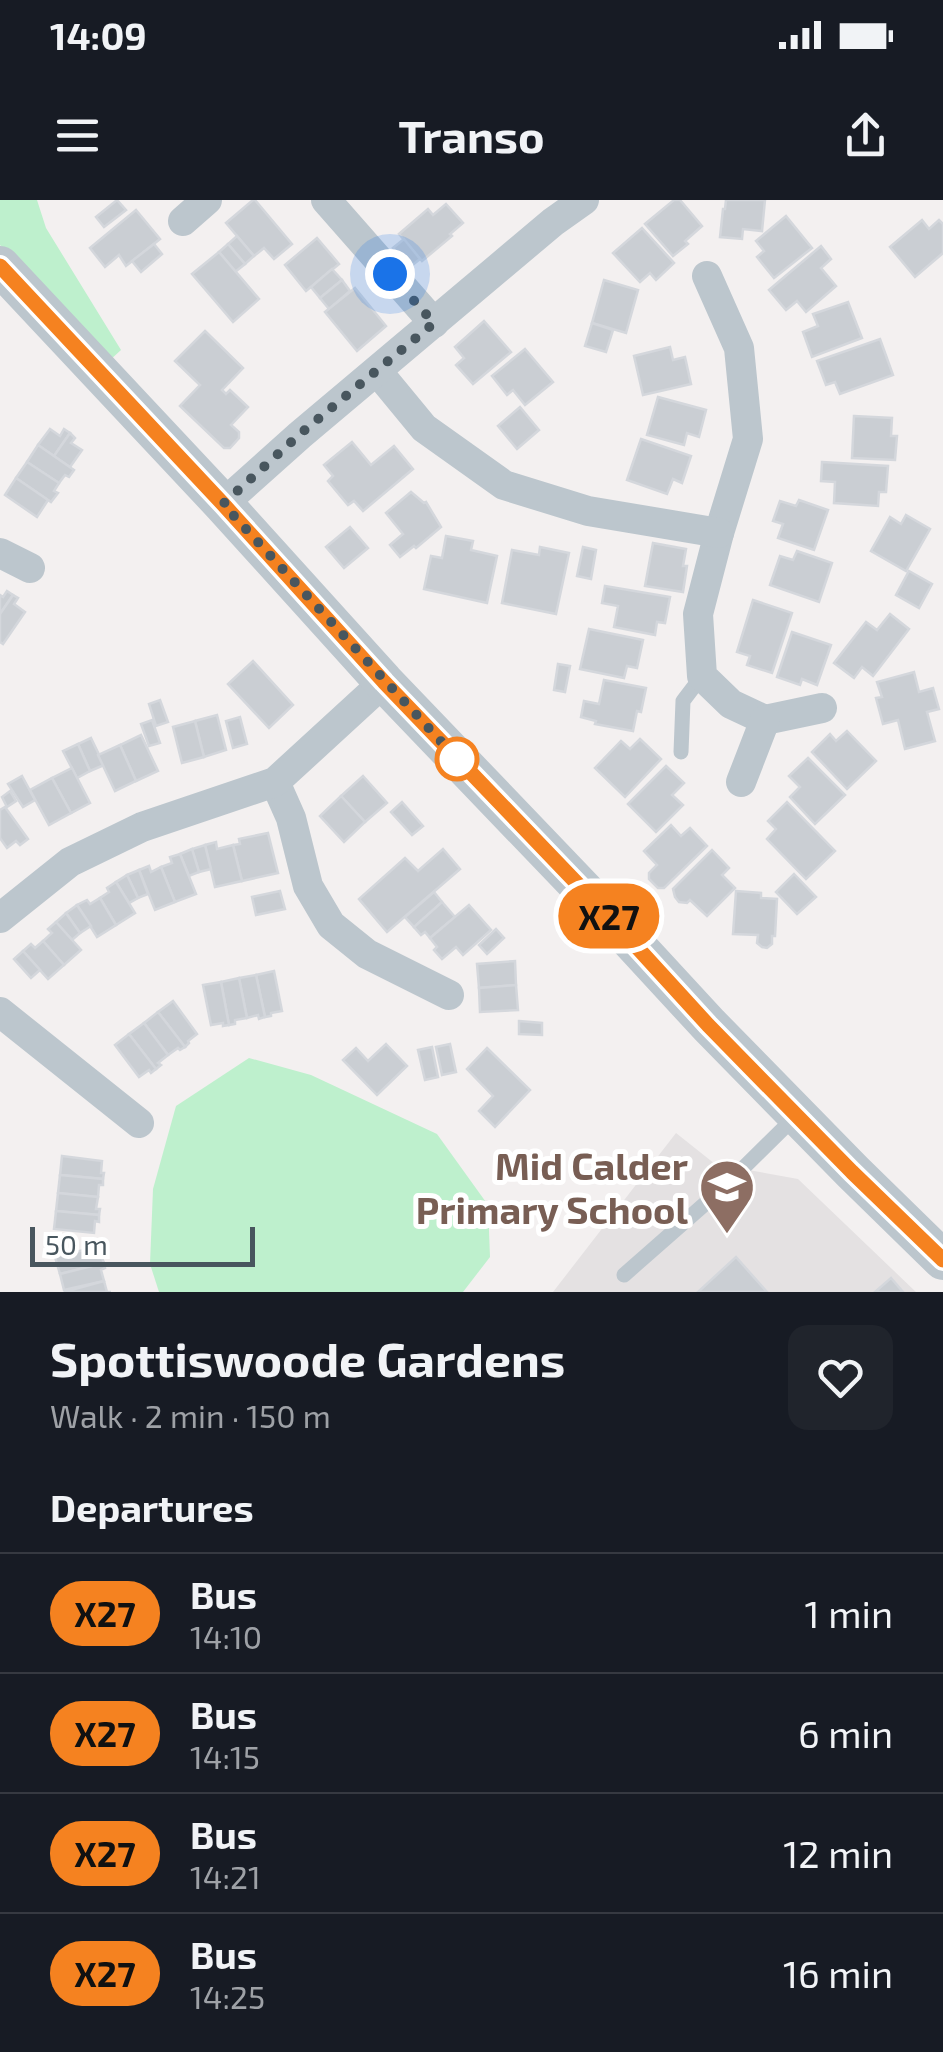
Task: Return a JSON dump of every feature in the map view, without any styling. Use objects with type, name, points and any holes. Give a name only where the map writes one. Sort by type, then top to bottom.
[{"type":"street","points":[[183,221],[207,200]]},
{"type":"street","points":[[326,200],[434,323]]},
{"type":"street","points":[[223,504],[300,434],[552,222],[584,200]]},
{"type":"street","points":[[0,266],[708,1025],[943,1260]]},
{"type":"street","points":[[706,276],[739,348],[748,439],[698,614],[702,676],[731,704],[765,720],[822,708]]},
{"type":"street","points":[[377,371],[424,428],[504,485],[588,511],[719,534]]},
{"type":"street","points":[[0,553],[30,568]]},
{"type":"street","points":[[0,918],[70,862],[142,827],[275,782],[384,682]]},
{"type":"street","points":[[741,782],[765,720]]},
{"type":"street","points":[[275,782],[292,818],[308,886],[332,925],[367,954],[449,995]]},
{"type":"street","points":[[0,1012],[139,1123]]},
{"type":"lane","points":[[681,752],[683,700],[702,676]]},
{"type":"lane","points":[[624,1275],[723,1188],[798,1114]]},
{"type":"shaded area","name":"Mid Calder Primary School","points":[[676,1133],[715,1164],[798,1179],[916,1292],[553,1292]]},
{"type":"green space","points":[[0,200],[37,200],[46,228],[121,350],[109,361],[0,245]]},
{"type":"green space","points":[[249,1058],[311,1075],[437,1134],[488,1205],[490,1257],[463,1292],[159,1292],[150,1264],[153,1189],[176,1106]]},
{"type":"building","points":[[117,200],[126,210],[104,227],[96,217]]},
{"type":"building","points":[[253,200],[292,244],[274,259],[264,248],[254,256],[226,223]]},
{"type":"building","points":[[674,200],[680,200],[702,226],[673,256],[645,224]]},
{"type":"building","points":[[726,200],[765,200],[762,231],[743,229],[742,239],[720,237]]},
{"type":"building","points":[[446,204],[463,223],[422,261],[399,234],[428,209],[433,215]]},
{"type":"building","points":[[136,210],[160,239],[126,266],[119,255],[105,267],[90,248]]},
{"type":"building","points":[[786,216],[812,248],[774,278],[757,257],[764,251],[756,241]]},
{"type":"building","points":[[922,220],[929,229],[939,220],[943,224],[943,253],[915,277],[890,247]]},
{"type":"building","points":[[642,228],[674,263],[656,280],[650,273],[640,282],[613,253]]},
{"type":"building","points":[[237,236],[254,256],[245,264],[228,244]]},
{"type":"building","points":[[317,238],[339,264],[306,291],[285,265]]},
{"type":"building","points":[[404,239],[420,259],[410,267],[393,248]]},
{"type":"building","points":[[154,244],[162,254],[141,272],[132,261]]},
{"type":"building","points":[[228,244],[245,264],[235,272],[219,252]]},
{"type":"building","points":[[821,246],[831,259],[821,268],[836,286],[806,312],[797,301],[786,310],[769,290]]},
{"type":"building","points":[[219,252],[259,299],[233,322],[192,274]]},
{"type":"building","points":[[332,269],[342,280],[320,298],[311,287]]},
{"type":"building","points":[[342,280],[350,291],[329,309],[320,298]]},
{"type":"building","points":[[604,280],[638,290],[626,333],[592,323]]},
{"type":"building","points":[[355,288],[386,326],[357,351],[325,312]]},
{"type":"building","points":[[848,302],[862,338],[812,357],[803,332],[818,326],[813,314]]},
{"type":"building","points":[[484,321],[511,352],[473,384],[456,365],[464,358],[455,347]]},
{"type":"building","points":[[592,323],[613,330],[606,352],[585,346]]},
{"type":"building","points":[[205,331],[243,368],[222,390],[226,394],[230,390],[248,407],[231,425],[239,432],[239,438],[230,448],[224,448],[180,406],[200,385],[175,361]]},
{"type":"building","points":[[880,339],[893,375],[840,394],[835,382],[826,385],[817,361]]},
{"type":"building","points":[[670,347],[673,360],[685,357],[691,384],[643,395],[634,356]]},
{"type":"building","points":[[525,349],[553,382],[525,405],[513,390],[507,395],[492,376]]},
{"type":"building","points":[[658,397],[706,410],[699,437],[687,433],[684,445],[647,435]]},
{"type":"building","points":[[520,407],[539,430],[517,449],[498,426]]},
{"type":"building","points":[[854,416],[892,418],[891,436],[897,436],[895,460],[852,458]]},
{"type":"building","points":[[50,429],[60,436],[64,429],[70,433],[54,456],[38,445]]},
{"type":"building","points":[[70,433],[75,438],[71,443],[82,450],[70,467],[54,456]]},
{"type":"building","points":[[641,439],[691,456],[682,483],[673,479],[667,494],[627,480]]},
{"type":"building","points":[[352,442],[371,465],[394,446],[413,469],[363,511],[354,501],[348,505],[328,481],[333,476],[324,465]]},
{"type":"building","points":[[38,445],[74,470],[69,477],[65,475],[59,483],[27,462]]},
{"type":"building","points":[[27,462],[59,483],[51,502],[16,478]]},
{"type":"building","points":[[822,462],[888,466],[886,492],[879,492],[878,506],[834,503],[835,482],[821,481]]},
{"type":"building","points":[[16,478],[48,500],[37,517],[5,495]]},
{"type":"building","points":[[411,492],[426,502],[441,527],[400,557],[390,545],[403,534],[386,513]]},
{"type":"building","points":[[799,500],[828,510],[814,550],[778,538],[783,524],[773,521],[780,501],[796,506]]},
{"type":"building","points":[[906,515],[930,529],[906,571],[871,551],[890,517],[901,524]]},
{"type":"building","points":[[350,527],[368,548],[344,568],[326,547]]},
{"type":"building","points":[[446,536],[473,541],[471,550],[497,556],[487,603],[424,589],[431,556],[442,558]]},
{"type":"building","points":[[653,543],[686,549],[683,592],[645,586]]},
{"type":"building","points":[[540,547],[569,553],[556,614],[502,603],[512,550],[539,555]]},
{"type":"building","points":[[583,547],[596,550],[591,579],[577,576]]},
{"type":"building","points":[[797,551],[832,563],[819,602],[770,585],[780,556],[793,560]]},
{"type":"building","points":[[909,571],[932,584],[919,608],[896,595]]},
{"type":"building","points":[[605,586],[670,597],[665,623],[657,622],[655,635],[614,627],[618,606],[602,603]]},
{"type":"building","points":[[7,591],[13,595],[0,614],[0,595],[3,597]]},
{"type":"building","points":[[13,595],[18,598],[14,604],[25,612],[3,644],[0,614]]},
{"type":"building","points":[[753,600],[792,613],[772,673],[747,665],[750,656],[737,652]]},
{"type":"building","points":[[890,614],[909,629],[873,676],[862,667],[854,678],[834,663],[866,622],[877,630]]},
{"type":"building","points":[[589,629],[643,640],[637,668],[627,666],[624,678],[580,669]]},
{"type":"building","points":[[792,632],[831,645],[817,685],[802,679],[800,685],[777,677]]},
{"type":"building","points":[[253,661],[293,705],[269,728],[228,684]]},
{"type":"building","points":[[558,664],[570,666],[565,692],[554,690]]},
{"type":"building","points":[[914,672],[919,692],[933,688],[939,709],[927,712],[935,741],[905,749],[898,720],[883,724],[876,698],[882,697],[877,682]]},
{"type":"building","points":[[604,680],[646,688],[633,731],[595,724],[596,721],[581,717],[584,701],[599,704]]},
{"type":"building","points":[[160,700],[168,722],[156,726],[149,704]]},
{"type":"building","points":[[217,715],[226,750],[204,757],[195,721]]},
{"type":"building","points":[[240,717],[247,744],[233,748],[226,721]]},
{"type":"building","points":[[152,720],[160,743],[149,746],[141,724]]},
{"type":"building","points":[[195,721],[204,757],[182,763],[173,727]]},
{"type":"building","points":[[847,731],[876,761],[847,789],[812,752],[830,734],[836,741]]},
{"type":"building","points":[[141,735],[158,771],[136,781],[120,745]]},
{"type":"building","points":[[91,738],[104,765],[90,771],[78,744]]},
{"type":"building","points":[[640,739],[661,759],[625,797],[595,768],[621,741],[630,749]]},
{"type":"building","points":[[78,744],[90,771],[77,778],[63,751]]},
{"type":"building","points":[[120,745],[136,781],[115,791],[98,755]]},
{"type":"building","points":[[808,758],[845,795],[815,824],[790,797],[800,787],[789,776]]},
{"type":"building","points":[[666,766],[684,783],[672,795],[683,805],[656,832],[628,804]]},
{"type":"building","points":[[72,768],[90,803],[71,813],[52,778]]},
{"type":"building","points":[[22,776],[35,800],[23,807],[8,784]]},
{"type":"building","points":[[363,776],[387,803],[365,822],[341,796]]},
{"type":"building","points":[[52,778],[71,813],[49,825],[30,790]]},
{"type":"building","points":[[10,791],[16,801],[7,807],[2,797]]},
{"type":"building","points":[[341,796],[365,822],[344,842],[320,816]]},
{"type":"building","points":[[402,802],[423,826],[412,835],[391,812]]},
{"type":"building","points":[[787,802],[835,851],[806,879],[767,839],[776,829],[768,821]]},
{"type":"building","points":[[5,807],[28,839],[7,848],[0,838],[0,810]]},
{"type":"building","points":[[671,825],[681,836],[690,828],[707,846],[664,888],[658,888],[649,879],[657,865],[644,851]]},
{"type":"building","points":[[268,833],[278,873],[242,881],[233,845],[240,844],[239,839]]},
{"type":"building","points":[[216,842],[217,849],[233,845],[242,881],[215,887],[205,845]]},
{"type":"building","points":[[205,845],[211,869],[199,872],[192,849]]},
{"type":"building","points":[[192,849],[199,872],[189,876],[180,854]]},
{"type":"building","points":[[443,849],[460,869],[387,932],[359,899],[405,858],[418,871]]},
{"type":"building","points":[[712,850],[729,868],[722,875],[735,888],[707,916],[690,900],[679,902],[673,889]]},
{"type":"building","points":[[180,854],[196,894],[175,902],[161,867],[172,863],[170,857]]},
{"type":"building","points":[[149,866],[151,872],[161,867],[175,902],[155,910],[139,870]]},
{"type":"building","points":[[139,870],[148,894],[138,898],[127,875]]},
{"type":"building","points":[[794,874],[816,897],[797,914],[776,892]]},
{"type":"building","points":[[127,875],[138,898],[129,903],[116,882]]},
{"type":"building","points":[[116,882],[135,913],[116,925],[100,898]]},
{"type":"building","points":[[280,891],[285,909],[256,915],[252,897]]},
{"type":"building","points":[[736,891],[777,899],[775,936],[767,948],[757,943],[758,935],[733,934]]},
{"type":"building","points":[[434,892],[442,902],[414,927],[405,917]]},
{"type":"building","points":[[100,898],[116,925],[97,937],[77,905]]},
{"type":"building","points":[[442,902],[455,917],[430,938],[425,932],[421,935],[414,927]]},
{"type":"building","points":[[77,905],[91,926],[80,933],[66,913]]},
{"type":"building","points":[[469,905],[491,930],[463,955],[456,947],[442,959],[430,938]]},
{"type":"building","points":[[66,913],[80,933],[72,940],[56,922]]},
{"type":"building","points":[[56,922],[81,950],[64,965],[43,941]]},
{"type":"building","points":[[496,929],[504,938],[487,954],[479,945]]},
{"type":"building","points":[[43,941],[64,965],[48,979],[23,951]]},
{"type":"building","points":[[23,951],[40,970],[31,978],[14,959]]},
{"type":"building","points":[[515,961],[516,985],[479,988],[477,964]]},
{"type":"building","points":[[274,971],[282,1011],[265,1017],[256,975]]},
{"type":"building","points":[[256,975],[265,1017],[259,1019],[258,1015],[247,1018],[239,978]]},
{"type":"building","points":[[239,978],[247,1018],[229,1025],[221,982]]},
{"type":"building","points":[[221,982],[229,1025],[211,1025],[203,985]]},
{"type":"building","points":[[516,985],[518,1010],[480,1012],[479,988]]},
{"type":"building","points":[[173,1001],[197,1034],[185,1047],[158,1012]]},
{"type":"building","points":[[158,1012],[185,1047],[168,1055],[144,1023]]},
{"type":"building","points":[[519,1021],[542,1023],[542,1035],[519,1034]]},
{"type":"building","points":[[144,1023],[168,1055],[156,1069],[129,1034]]},
{"type":"building","points":[[129,1034],[156,1069],[151,1073],[149,1070],[139,1077],[115,1045]]},
{"type":"building","points":[[386,1044],[407,1066],[377,1095],[343,1060],[356,1048],[368,1061]]},
{"type":"building","points":[[450,1044],[456,1072],[442,1075],[436,1047]]},
{"type":"building","points":[[432,1047],[438,1077],[425,1080],[418,1050]]},
{"type":"building","points":[[487,1048],[530,1090],[495,1127],[479,1111],[493,1096],[467,1069]]},
{"type":"building","points":[[62,1156],[102,1161],[103,1179],[60,1175]]},
{"type":"building","points":[[60,1175],[103,1179],[103,1185],[99,1185],[98,1197],[58,1193]]},
{"type":"building","points":[[58,1193],[98,1197],[99,1215],[56,1211]]},
{"type":"building","points":[[56,1211],[99,1215],[99,1222],[95,1221],[94,1233],[54,1229]]},
{"type":"building","points":[[96,1247],[98,1258],[104,1263],[60,1274],[55,1257]]},
{"type":"building","points":[[736,1257],[767,1292],[698,1292]]},
{"type":"building","points":[[104,1263],[104,1281],[64,1290],[60,1274]]},
{"type":"building","points":[[891,1278],[903,1292],[875,1292]]},
{"type":"building","points":[[104,1281],[107,1292],[64,1292]]},
{"type":"bus line","name":"X27","points":[[0,266],[708,1025],[943,1260]]},
{"type":"place","name":"Mid Calder Primary School","points":[[727,1236]]},
{"type":"route","points":[[390,274],[434,323],[223,504],[457,759]]}]
